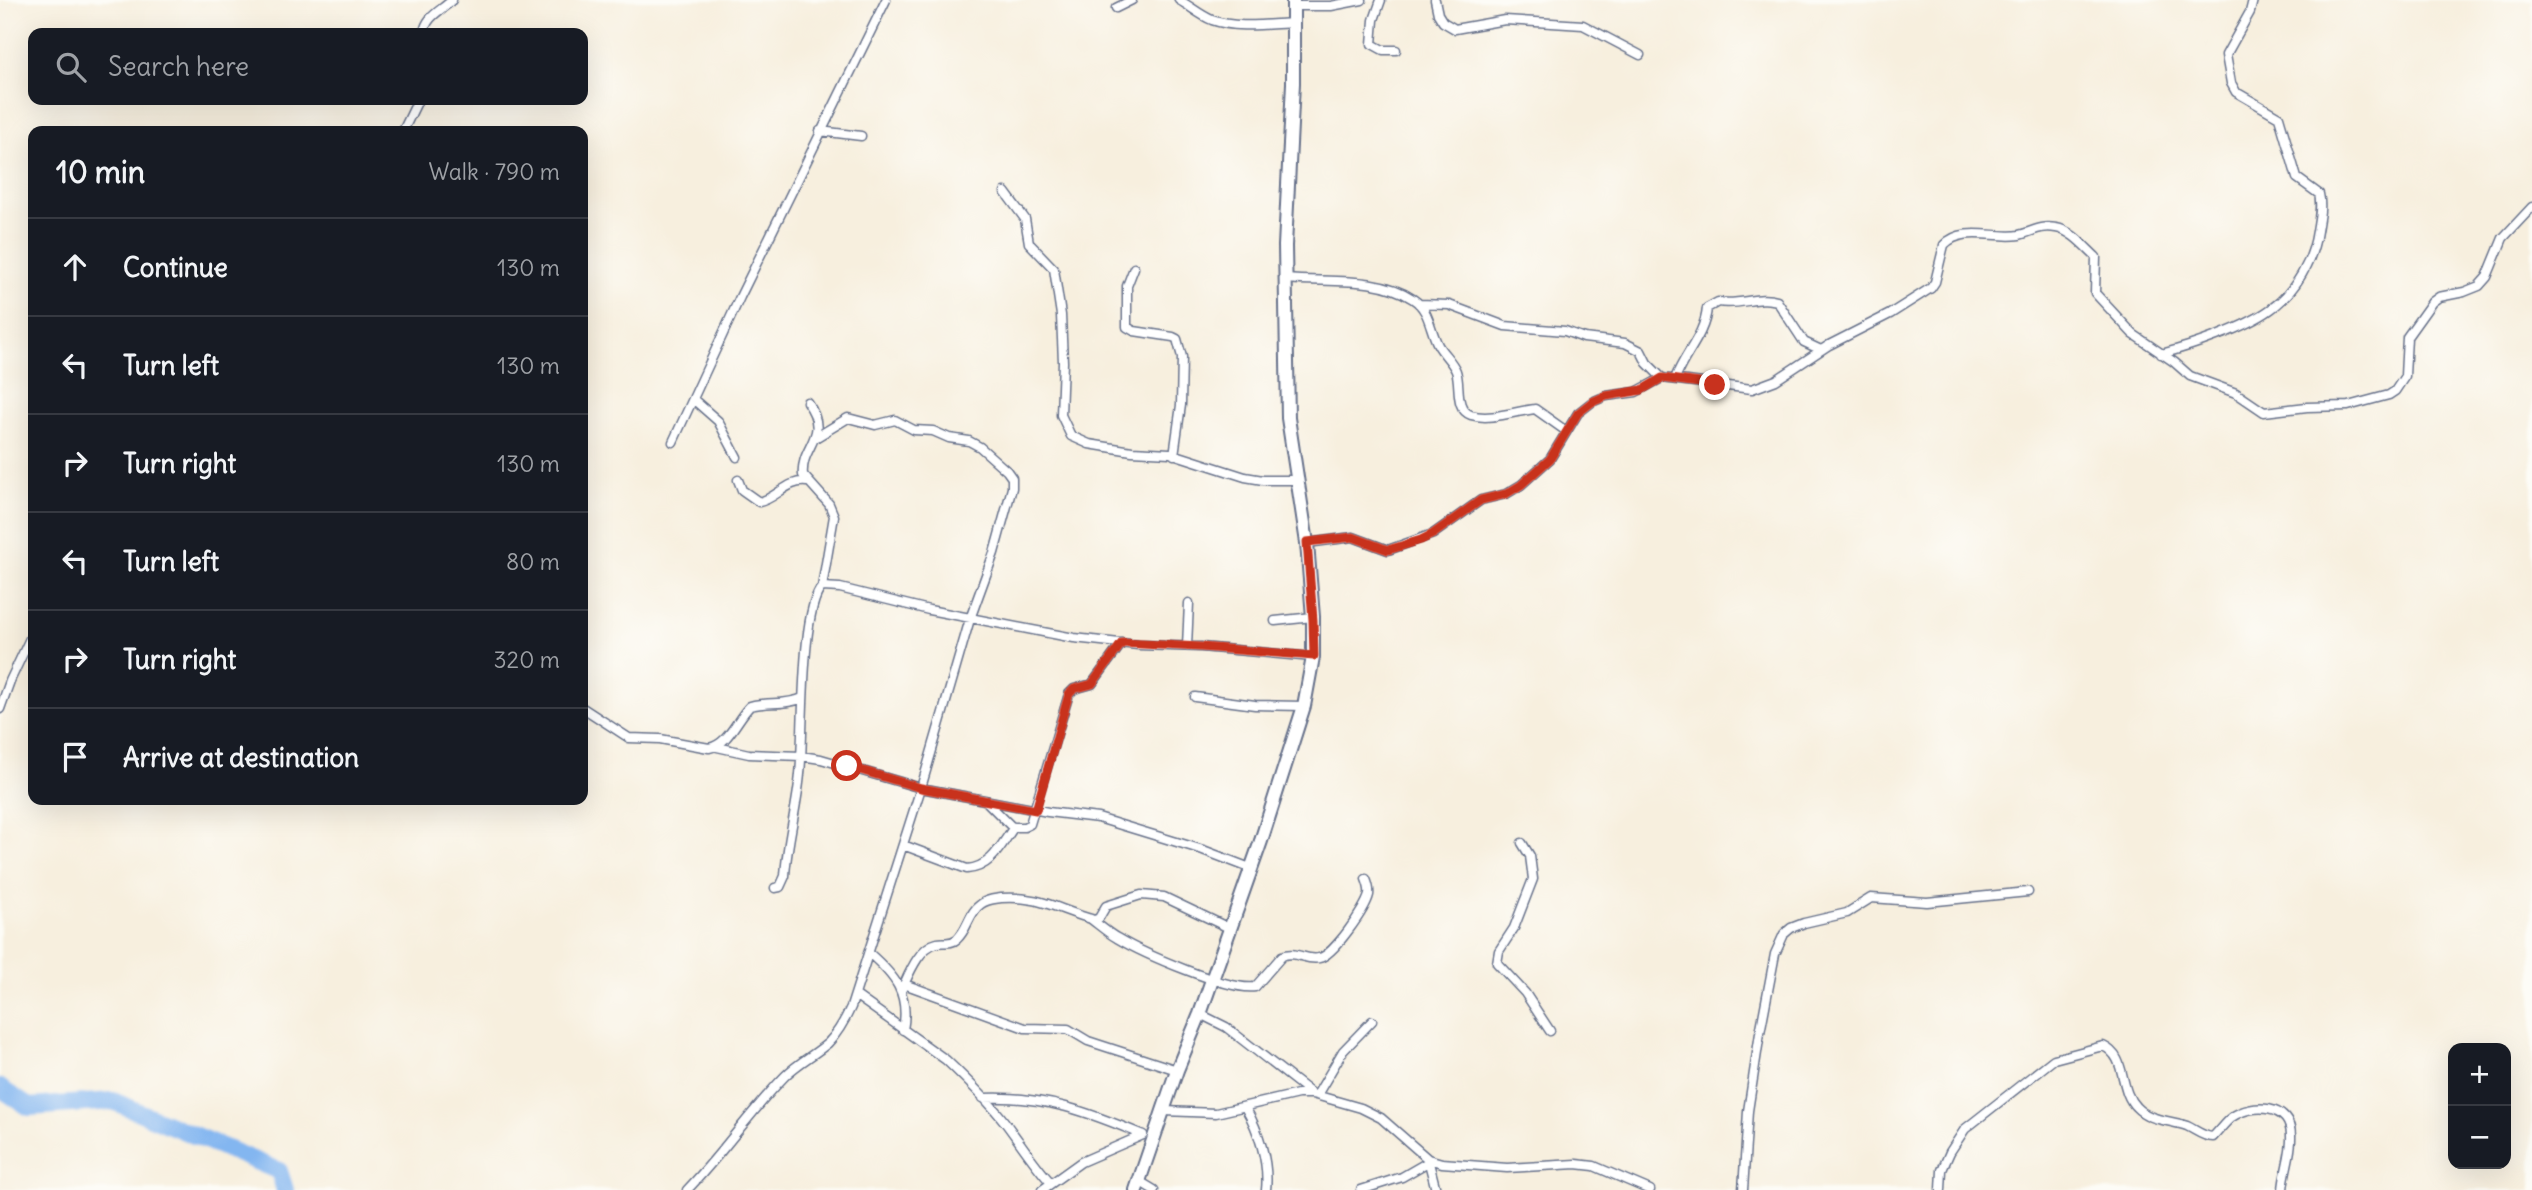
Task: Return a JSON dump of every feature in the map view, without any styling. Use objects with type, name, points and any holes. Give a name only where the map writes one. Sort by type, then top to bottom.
[{"type":"street","points":[[425,28],[429,18],[453,0]]},
{"type":"street","points":[[673,442],[820,131],[886,0]]},
{"type":"street","points":[[1115,8],[1132,0]]},
{"type":"street","points":[[1179,0],[1211,19],[1222,22],[1294,23]]},
{"type":"street","points":[[1154,1190],[1137,1185],[1261,841],[1304,706],[1314,656],[1307,542],[1288,418],[1285,246],[1293,3],[1331,6],[1362,0]]},
{"type":"street","points":[[1381,0],[1374,20],[1372,44],[1383,50],[1396,50]]},
{"type":"street","points":[[1435,0],[1443,22],[1455,29],[1505,20],[1583,25],[1640,55]]},
{"type":"street","points":[[2161,354],[2231,329],[2266,312],[2279,301],[2311,259],[2321,208],[2319,194],[2297,178],[2279,117],[2236,92],[2231,83],[2227,55],[2250,12],[2253,0]]},
{"type":"street","points":[[405,126],[416,105]]},
{"type":"street","points":[[820,131],[861,136]]},
{"type":"street","points":[[1005,192],[1025,219],[1028,243],[1054,269],[1061,315],[1061,415],[1071,436],[1088,444],[1174,455],[1245,477],[1296,480]]},
{"type":"street","points":[[1307,542],[1353,537],[1388,550],[1421,540],[1481,500],[1506,494],[1521,485],[1550,459],[1578,413],[1592,402],[1606,396],[1642,390],[1662,378],[1746,388],[1760,387],[1776,380],[1821,349],[1890,314],[1931,288],[1944,245],[1950,239],[1987,234],[2019,235],[2041,227],[2065,231],[2094,255],[2095,293],[2133,334],[2190,376],[2236,393],[2264,412],[2348,406],[2389,395],[2405,376],[2407,337],[2432,302],[2439,297],[2479,286],[2487,277],[2503,238],[2532,207]]},
{"type":"street","points":[[1135,268],[1127,286],[1127,327],[1134,331],[1173,337],[1177,339],[1181,350],[1181,405],[1174,455]]},
{"type":"street","points":[[1286,279],[1383,286],[1400,291],[1419,304],[1433,329],[1437,344],[1455,369],[1461,404],[1467,412],[1492,416],[1535,409],[1566,431]]},
{"type":"street","points":[[1675,379],[1683,359],[1701,333],[1707,308],[1713,303],[1733,304],[1762,299],[1777,301],[1804,342],[1821,349]]},
{"type":"street","points":[[1419,304],[1449,305],[1505,326],[1564,331],[1584,338],[1625,343],[1641,351],[1647,363],[1662,378]]},
{"type":"street","points":[[693,399],[718,421],[737,457]]},
{"type":"street","points":[[775,888],[780,887],[785,876],[801,756],[803,698],[814,599],[822,587],[834,516],[829,504],[803,475],[803,464],[815,438],[816,418],[807,402]]},
{"type":"street","points":[[687,1190],[708,1169],[785,1076],[828,1043],[844,1021],[869,953],[1012,488],[1012,478],[1000,463],[969,441],[949,438],[933,431],[914,430],[895,420],[875,425],[848,418],[815,438]]},
{"type":"street","points":[[738,480],[742,490],[759,502],[794,484],[807,482]]},
{"type":"street","points":[[822,587],[840,588],[970,619],[1074,638],[1314,656]]},
{"type":"street","points":[[1187,646],[1189,603]]},
{"type":"street","points":[[1275,621],[1313,617]]},
{"type":"street","points":[[0,709],[28,643]]},
{"type":"street","points":[[985,800],[1006,824],[1027,827],[1036,810],[1069,694],[1074,689],[1092,684],[1122,643]]},
{"type":"street","points":[[717,747],[750,706],[764,703],[786,704],[803,698]]},
{"type":"street","points":[[1195,698],[1255,705],[1304,706]]},
{"type":"street","points":[[588,711],[629,738],[660,739],[693,747],[717,747],[749,754],[801,756],[832,762],[921,788],[1036,810],[1098,818],[1250,868]]},
{"type":"street","points":[[903,845],[973,869],[989,860],[1014,827]]},
{"type":"street","points":[[1522,843],[1531,856],[1533,879],[1514,928],[1499,951],[1497,963],[1525,993],[1550,1031]]},
{"type":"street","points":[[903,1030],[903,986],[928,947],[936,943],[955,941],[962,935],[977,906],[989,899],[1018,897],[1037,900],[1091,919],[1116,938],[1212,980],[1238,987],[1255,987],[1287,953],[1317,959],[1328,955],[1363,910],[1368,897],[1366,879]]},
{"type":"street","points":[[1743,1190],[1748,1111],[1759,1032],[1775,954],[1784,934],[1798,926],[1847,913],[1871,898],[1927,902],[2028,892]]},
{"type":"street","points":[[1091,919],[1098,918],[1105,906],[1141,895],[1150,895],[1164,897],[1229,928]]},
{"type":"street","points":[[869,953],[903,986],[983,1011],[1025,1028],[1068,1030],[1088,1041],[1177,1070]]},
{"type":"street","points":[[855,995],[946,1060],[1002,1118],[1026,1155],[1051,1183]]},
{"type":"street","points":[[1200,1014],[1226,1027],[1315,1094]]},
{"type":"street","points":[[1315,1094],[1343,1051],[1371,1021]]},
{"type":"street","points":[[1941,1190],[1942,1170],[1965,1129],[2053,1059],[2103,1046],[2116,1055],[2129,1096],[2135,1107],[2148,1116],[2188,1126],[2213,1137],[2232,1117],[2243,1112],[2265,1107],[2280,1113],[2287,1121],[2292,1135],[2283,1190]]},
{"type":"street","points":[[1164,1111],[1206,1114],[1298,1094],[1315,1094],[1361,1108],[1381,1118],[1428,1160],[1442,1164],[1507,1168],[1576,1164],[1594,1166],[1650,1190]]},
{"type":"street","points":[[983,1098],[1018,1097],[1075,1108],[1143,1135]]},
{"type":"street","points":[[1245,1107],[1255,1126],[1267,1169],[1266,1190]]},
{"type":"street","points":[[1042,1190],[1081,1162],[1157,1130]]},
{"type":"street","points":[[1361,1190],[1402,1177],[1428,1160]]},
{"type":"street","points":[[1428,1160],[1436,1190]]},
{"type":"waterway","points":[[0,1088],[29,1107],[113,1101],[279,1171],[285,1190]]},
{"type":"route","points":[[847,766],[921,788],[1036,810],[1069,694],[1074,689],[1092,684],[1098,679],[1122,643],[1314,656],[1307,542],[1353,537],[1388,550],[1421,540],[1481,500],[1506,494],[1541,469],[1578,413],[1592,402],[1606,396],[1642,390],[1662,378],[1715,385]]}]
